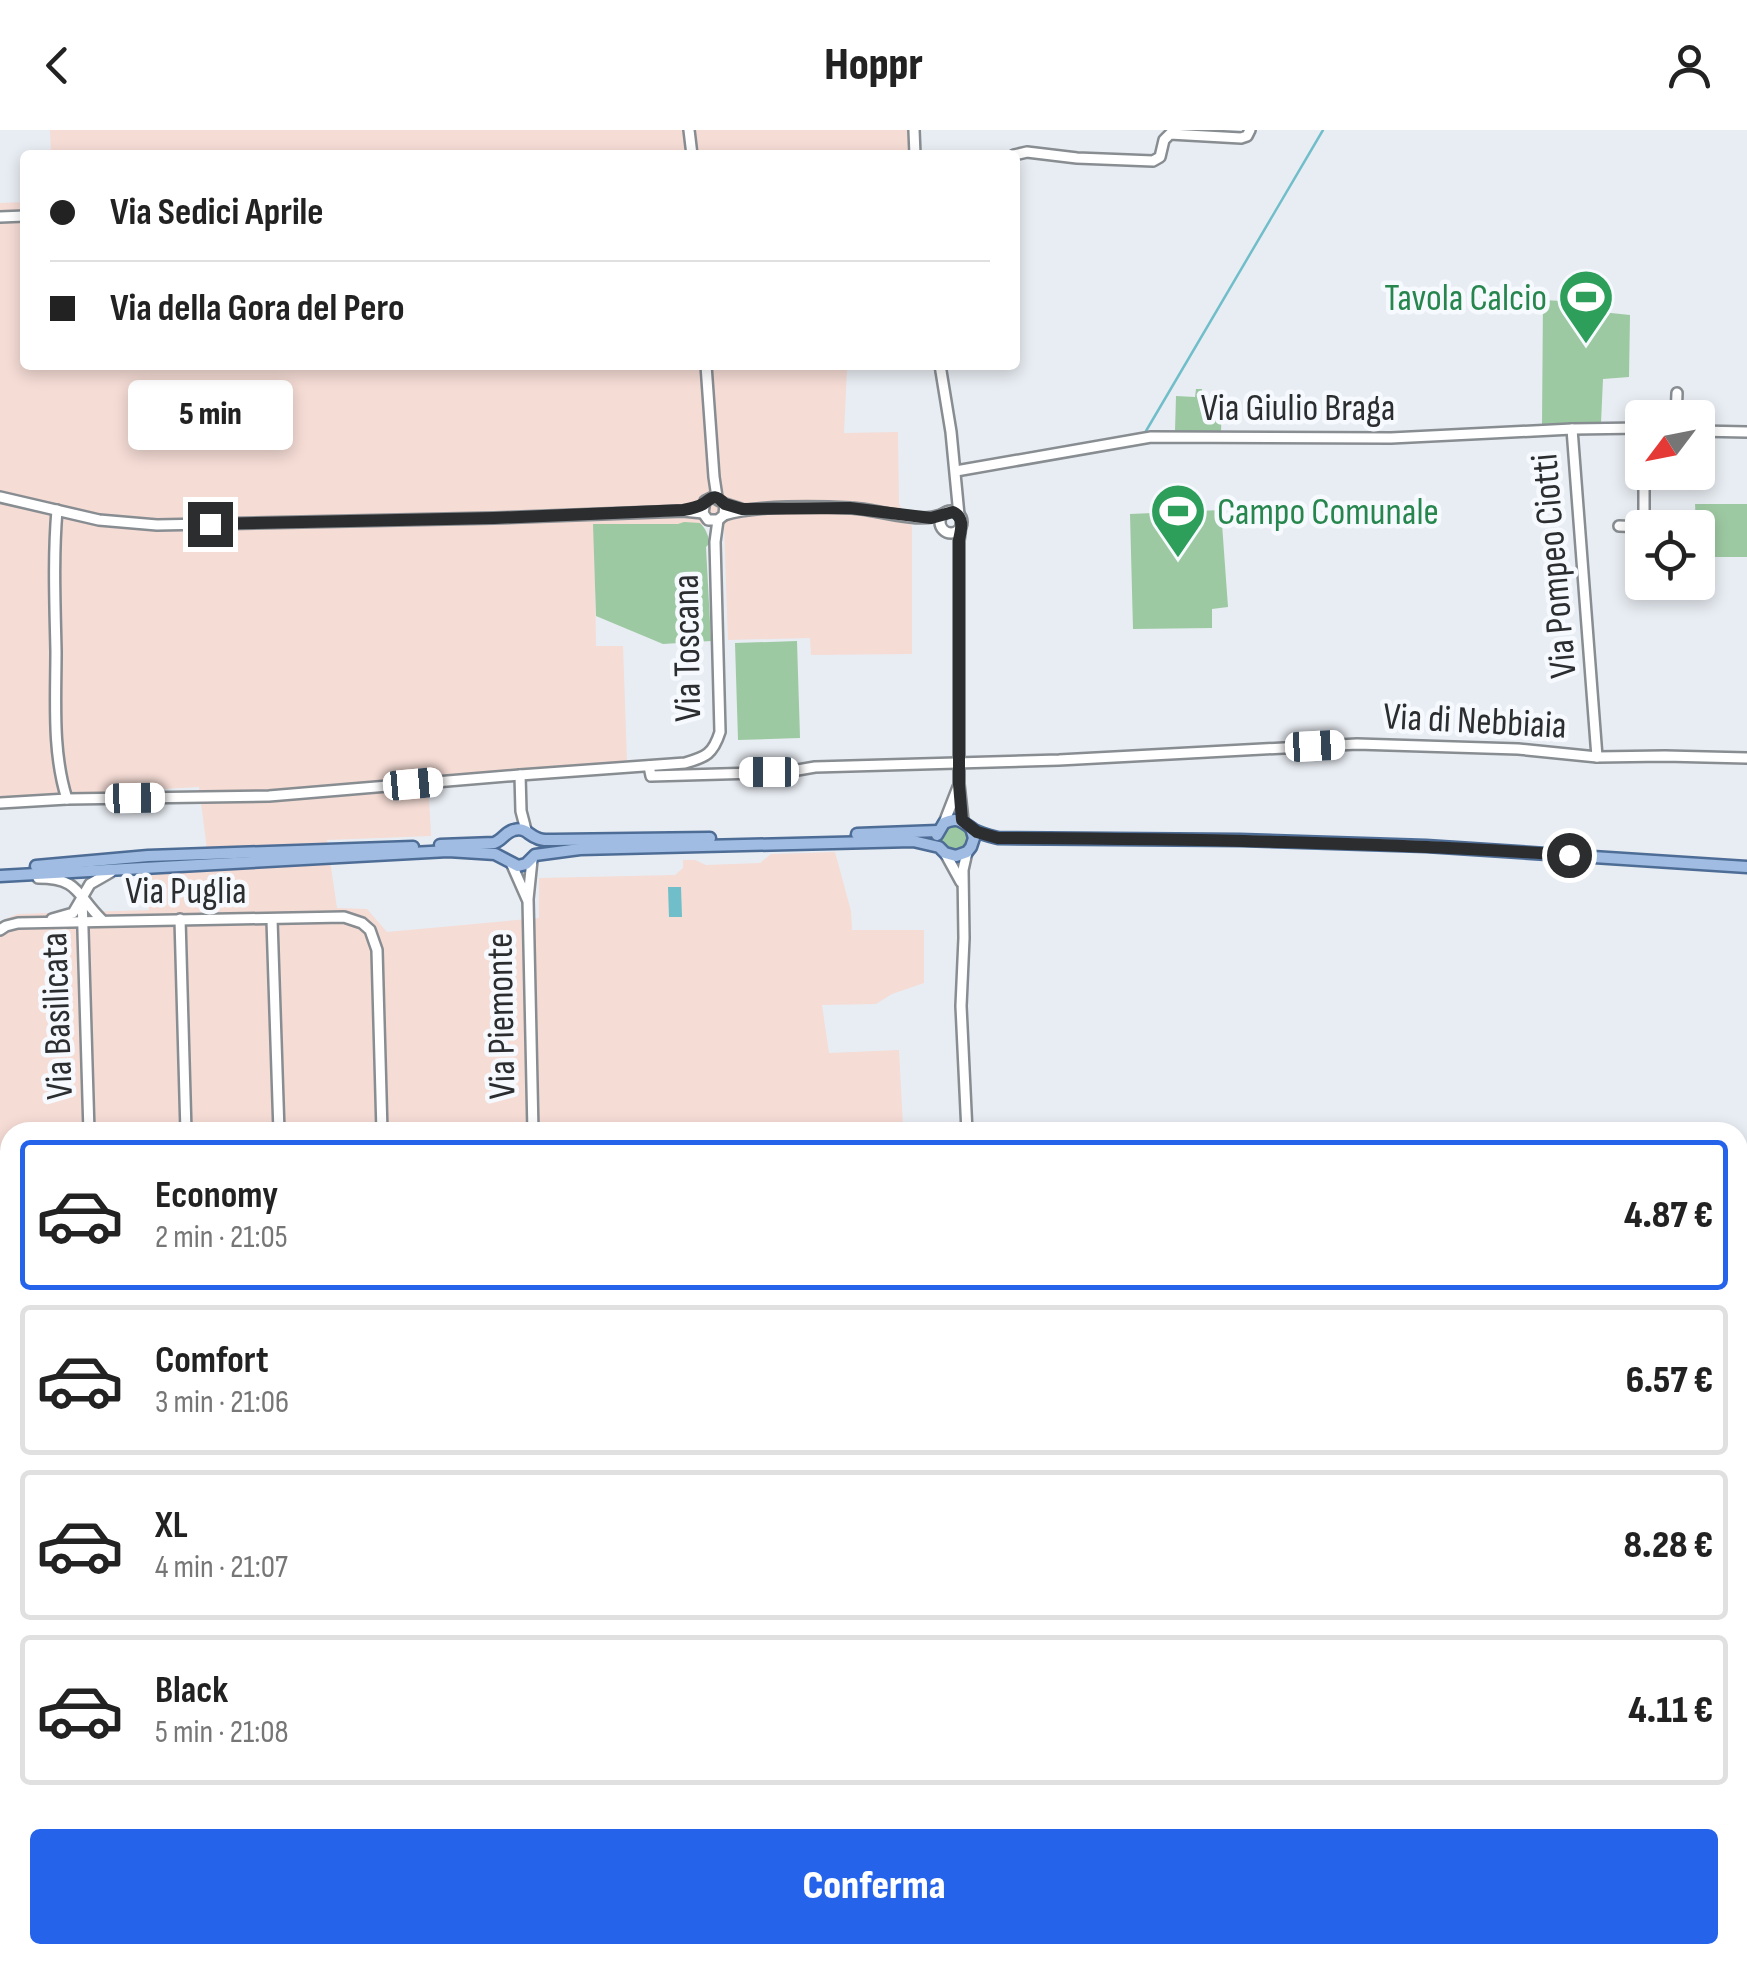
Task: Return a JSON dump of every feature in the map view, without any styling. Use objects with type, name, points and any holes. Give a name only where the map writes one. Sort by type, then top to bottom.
[{"type":"main road","points":[[942,850],[936,838],[941,827],[952,819],[998,838],[1426,846],[1747,866]]},
{"type":"main road","points":[[967,824],[974,835],[969,849]]},
{"type":"main road","points":[[508,862],[500,848],[509,832],[578,841],[941,827]]},
{"type":"main road","points":[[526,832],[537,846],[534,858]]},
{"type":"main road","points":[[0,873],[448,852],[496,854],[508,862],[524,865],[534,858],[580,849],[821,841],[913,840],[956,856],[998,838]]},
{"type":"main road","points":[[0,873],[148,856],[502,840]]},
{"type":"street","points":[[1020,154],[1153,161],[1160,157],[1164,140],[1170,134],[1240,138],[1248,136],[1250,130]]},
{"type":"street","points":[[706,370],[713,509]]},
{"type":"street","points":[[914,518],[946,532],[956,532],[956,471],[941,370]]},
{"type":"street","points":[[1677,393],[1677,400]]},
{"type":"street","name":"Via Giulio Braga","points":[[956,471],[1150,437],[1391,438],[1625,428]]},
{"type":"street","name":"Via Pompeo Ciotti","points":[[1572,430],[1597,757]]},
{"type":"street","points":[[1715,431],[1747,432]]},
{"type":"street","points":[[1620,526],[1644,527],[1644,490]]},
{"type":"street","points":[[0,497],[116,522],[157,525],[713,509],[850,508],[914,518],[954,516]]},
{"type":"street","name":"Via Toscana","points":[[649,766],[701,759],[711,752],[720,732],[713,509]]},
{"type":"street","points":[[58,510],[54,553],[56,713],[59,772],[67,800]]},
{"type":"street","points":[[954,516],[940,522],[960,554]]},
{"type":"street","points":[[954,516],[960,554],[959,784],[967,824]]},
{"type":"street","name":"Via di Nebbiaia","points":[[649,766],[651,776],[786,772],[1357,744],[1503,748],[1597,757],[1747,758]]},
{"type":"street","points":[[0,803],[270,796],[649,766]]},
{"type":"street","points":[[520,774],[526,832]]},
{"type":"street","points":[[941,827],[959,784]]},
{"type":"street","points":[[967,1122],[960,1006],[963,870],[969,849]]},
{"type":"street","points":[[942,850],[965,889]]},
{"type":"street","name":"Via Piemonte","points":[[533,1122],[528,899],[534,858]]},
{"type":"street","name":"Via Piemonte","points":[[508,862],[528,899]]},
{"type":"street","points":[[40,923],[73,913],[90,884],[117,868]]},
{"type":"street","points":[[16,874],[61,878],[74,886],[102,920]]},
{"type":"street","name":"Via Basilicata","points":[[82,897],[90,1122]]},
{"type":"street","name":"Via Puglia","points":[[0,930],[18,923],[102,920],[344,917],[362,923],[370,930],[377,950],[382,1122]]},
{"type":"street","points":[[180,919],[186,1122]]},
{"type":"street","points":[[272,920],[279,1122]]},
{"type":"street","points":[[213,1964],[226,1964]]},
{"type":"shaded area","points":[[50,130],[911,130],[912,150],[51,150]]},
{"type":"shaded area","points":[[20,202],[20,370],[847,370],[844,433],[898,432],[899,504],[912,527],[912,654],[811,655],[810,638],[728,640],[724,525],[594,524],[596,646],[623,646],[627,761],[428,778],[431,836],[327,840],[337,908],[367,909],[387,932],[539,918],[539,878],[675,875],[683,868],[683,860],[706,865],[760,863],[771,854],[835,852],[851,911],[852,930],[924,930],[924,983],[876,1004],[822,1005],[829,1053],[899,1050],[903,1122],[0,1122],[0,921],[18,914],[149,910],[149,869],[209,865],[199,787],[0,798],[0,203]]},
{"type":"green space","name":"Tavola Calcio","points":[[1543,300],[1562,301],[1564,308],[1630,315],[1629,377],[1603,379],[1601,423],[1542,424]]},
{"type":"green space","points":[[1196,389],[1202,389],[1203,397],[1222,397],[1221,432],[1175,431],[1176,396],[1195,397]]},
{"type":"green space","points":[[1695,504],[1747,504],[1747,557],[1715,557],[1715,510],[1695,510]]},
{"type":"green space","name":"Campo Comunale","points":[[1221,510],[1228,607],[1212,609],[1212,628],[1133,629],[1130,514]]},
{"type":"green space","points":[[700,523],[710,543],[706,547],[711,641],[663,644],[596,616],[593,524]]},
{"type":"green space","points":[[797,641],[800,738],[738,740],[735,643]]},
{"type":"green space","points":[[955,824],[965,828],[969,838],[965,848],[955,852],[945,848],[941,838],[945,828]]},
{"type":"water","points":[[668,887],[681,887],[682,917],[669,917]]},
{"type":"waterway","points":[[1146,431],[1323,130]]},
{"type":"place","name":"Tavola Calcio","points":[[1586,346]]},
{"type":"place","name":"Campo Comunale","points":[[1178,560]]},
{"type":"route","points":[[210,524],[683,510],[713,497],[742,509],[850,508],[914,518],[953,512],[961,521],[959,784],[962,820],[977,832],[998,838],[1314,842],[1569,855]]}]
